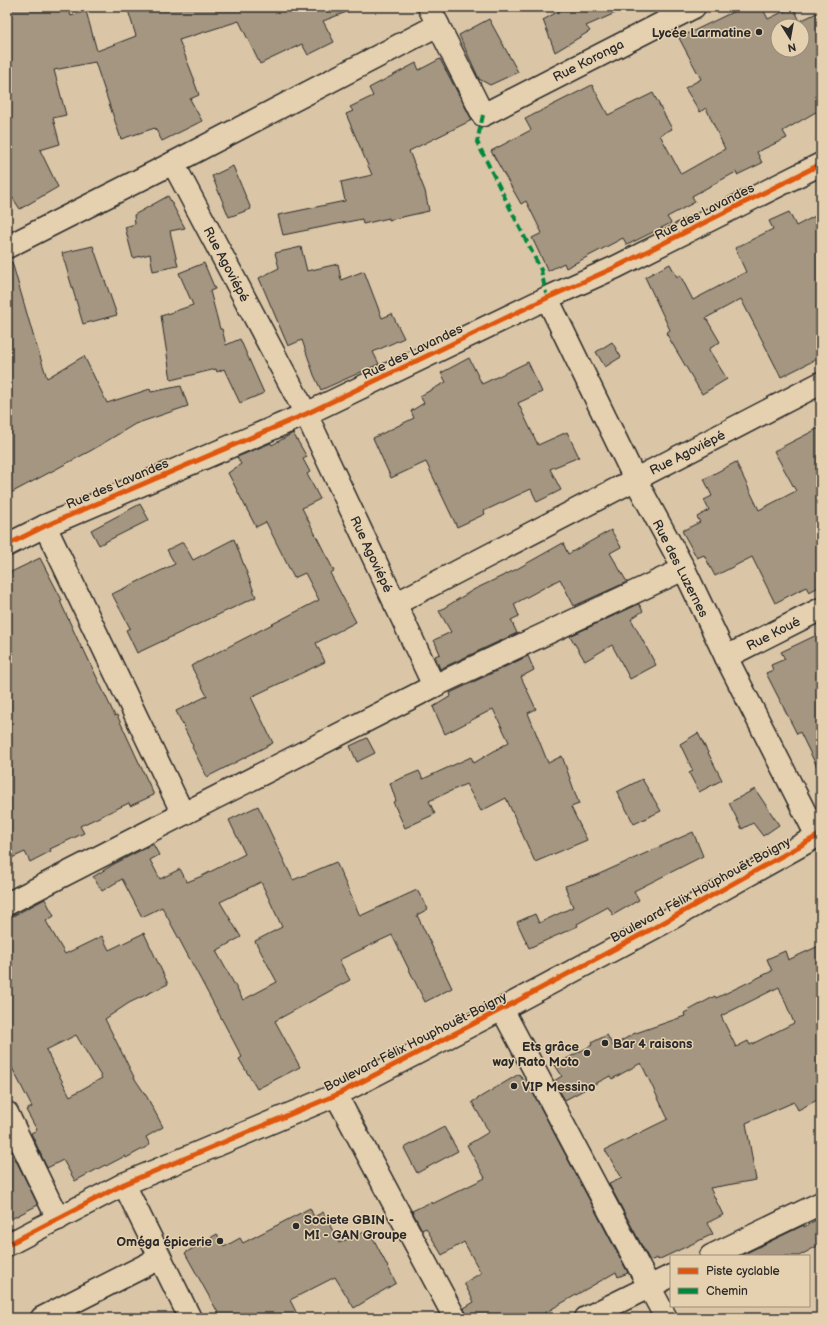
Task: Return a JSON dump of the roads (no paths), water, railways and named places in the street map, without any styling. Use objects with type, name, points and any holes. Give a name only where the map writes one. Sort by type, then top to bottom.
[{"type":"street","name":"Rue Koronga","points":[[434,16],[483,115],[669,12],[694,7]]},
{"type":"street","points":[[7,248],[174,163],[434,16]]},
{"type":"street","name":"Rue Agoviépé","points":[[174,163],[306,414],[395,604],[821,383]]},
{"type":"street","name":"Rue des Lavandes","points":[[7,545],[45,526],[306,414],[547,298],[616,268],[821,164]]},
{"type":"street","name":"Rue des Luzernes","points":[[547,298],[635,479],[684,568],[726,657],[819,835]]},
{"type":"street","points":[[45,526],[183,814]]},
{"type":"street","points":[[7,904],[434,686],[684,568]]},
{"type":"street","points":[[395,604],[434,686]]},
{"type":"street","name":"Rue Koué","points":[[726,657],[821,609]]},
{"type":"street","name":"Boulevard Félix Houphouët-Boigny","points":[[7,1245],[124,1184],[336,1095],[661,924],[819,835]]},
{"type":"street","points":[[502,1009],[666,1318]]},
{"type":"street","points":[[336,1095],[455,1318]]},
{"type":"street","points":[[7,1113],[58,1219]]},
{"type":"street","points":[[124,1184],[190,1318]]},
{"type":"street","points":[[713,1255],[821,1203]]},
{"type":"street","points":[[42,1318],[160,1258]]},
{"type":"street","points":[[586,1318],[670,1276]]},
{"type":"place","name":"Lycée Larmatine","points":[[759,32]]},
{"type":"place","name":"Bar 4 raisons","points":[[605,1043]]},
{"type":"place","name":"Ets grâce way Rato Moto","points":[[587,1053]]},
{"type":"place","name":"VIP Messino","points":[[514,1086]]},
{"type":"place","name":"Societe GBIN - MI - GAN Groupe","points":[[296,1226]]},
{"type":"place","name":"Oméga épicerie","points":[[220,1241]]}]
